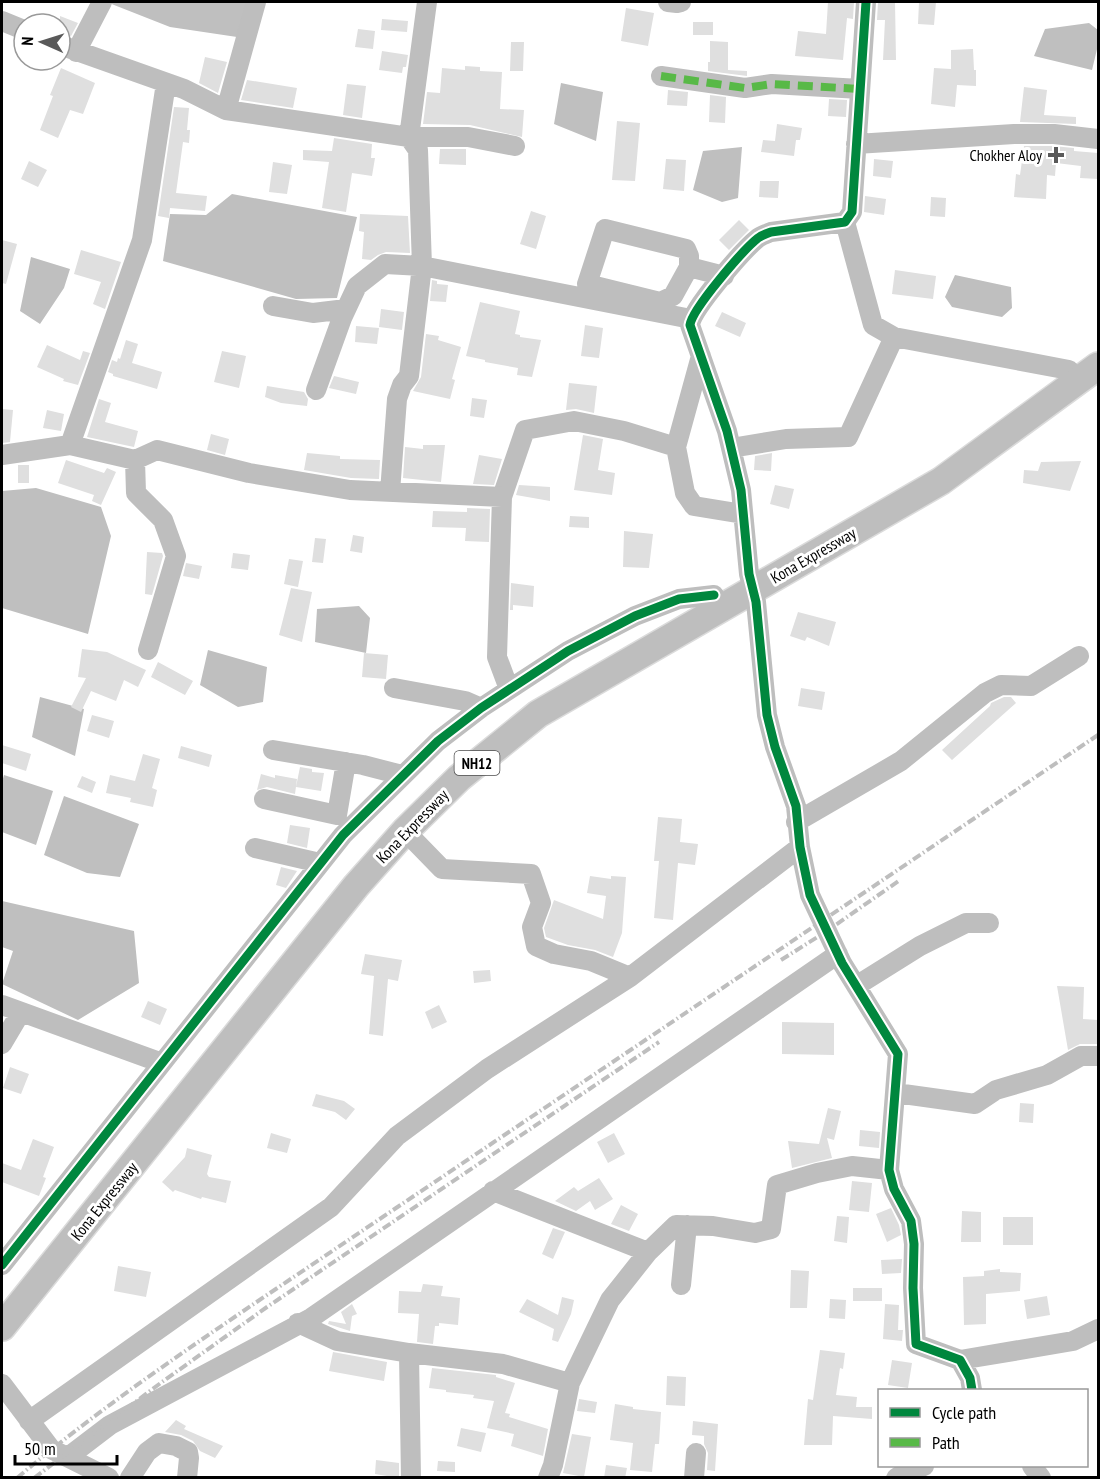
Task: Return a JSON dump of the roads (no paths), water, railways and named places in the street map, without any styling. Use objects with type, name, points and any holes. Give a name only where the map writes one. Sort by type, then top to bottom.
[{"type":"highway","name":"Kona Expressway","points":[[2,1327],[356,886],[405,831],[459,778],[538,714],[907,486],[1098,348]]},
{"type":"highway","name":"Kona Expressway","points":[[2,1306],[59,1236],[149,1116],[337,881],[388,823],[444,766],[531,698],[714,595],[752,581],[941,481],[1098,366]]},
{"type":"street","points":[[72,43],[102,2]]},
{"type":"street","points":[[226,110],[256,2]]},
{"type":"street","points":[[390,492],[397,399],[402,385],[409,376],[422,266],[418,150],[409,136],[432,2]]},
{"type":"street","points":[[668,2],[681,2]]},
{"type":"street","points":[[866,2],[852,212],[845,222],[771,232],[760,236],[744,251],[724,276],[691,319],[690,325],[731,448],[741,490],[767,715],[775,747],[796,806],[796,822],[810,895],[838,954],[898,1053],[889,1170],[894,1189],[911,1221],[914,1244],[913,1288],[916,1344],[960,1360],[1073,1341],[1098,1329]]},
{"type":"street","points":[[72,50],[184,89],[226,110],[409,136],[468,137],[515,146]]},
{"type":"street","points":[[661,76],[745,88],[772,84],[860,89]]},
{"type":"street","points":[[70,445],[142,240],[166,83]]},
{"type":"street","points":[[856,144],[1014,134],[1054,134],[1098,139]]},
{"type":"street","points":[[845,222],[873,325],[894,336],[1069,370]]},
{"type":"street","points":[[605,229],[686,249],[689,256],[689,267],[673,296],[660,302],[587,284],[605,229]]},
{"type":"street","points":[[316,390],[357,286],[385,264],[422,266],[691,319]]},
{"type":"street","points":[[689,267],[724,276]]},
{"type":"street","points":[[273,306],[313,313],[346,309]]},
{"type":"street","points":[[731,448],[786,439],[848,437],[894,336]]},
{"type":"street","points":[[701,356],[676,447],[685,493],[694,506],[743,514]]},
{"type":"street","points":[[509,689],[497,657],[502,497],[525,430],[574,422],[624,431],[676,447]]},
{"type":"street","points":[[2,455],[70,445],[135,459],[157,450],[249,473],[350,490],[502,497]]},
{"type":"street","points":[[135,459],[136,493],[163,520],[176,556],[148,650]]},
{"type":"street","points":[[4,1259],[343,835],[438,741],[481,708],[568,651],[635,616],[679,599],[714,595]]},
{"type":"street","points":[[796,822],[901,760],[985,693],[1001,685],[1030,686],[1079,656]]},
{"type":"street","points":[[394,688],[465,701],[481,708]]},
{"type":"street","points":[[273,750],[346,762],[402,776]]},
{"type":"street","points":[[264,799],[336,815],[346,762]]},
{"type":"street","points":[[405,831],[442,868],[531,874],[541,903],[532,927],[536,946],[554,954],[591,961],[630,977]]},
{"type":"street","points":[[29,1421],[331,1207],[397,1136],[487,1069],[630,977],[800,847]]},
{"type":"street","points":[[255,848],[320,863]]},
{"type":"street","points":[[856,986],[920,946],[966,923],[989,923]]},
{"type":"street","points":[[68,1458],[110,1425],[311,1318],[838,954]]},
{"type":"street","points":[[2,1005],[162,1063]]},
{"type":"street","points":[[2,1044],[21,1012]]},
{"type":"street","points":[[896,1093],[975,1104],[996,1090],[1047,1076],[1081,1056],[1098,1056]]},
{"type":"street","points":[[548,1478],[553,1465],[570,1383],[610,1300],[648,1252],[676,1225],[713,1226],[755,1233],[771,1229],[777,1185],[817,1173],[852,1166],[889,1170]]},
{"type":"street","points":[[493,1191],[648,1252]]},
{"type":"street","points":[[681,1285],[687,1225]]},
{"type":"street","points":[[298,1323],[337,1341],[410,1353],[503,1364],[570,1383]]},
{"type":"street","points":[[410,1353],[411,1478]]},
{"type":"street","points":[[960,1360],[970,1378],[972,1389]]},
{"type":"street","points":[[2,1384],[51,1449],[109,1478]]},
{"type":"street","points":[[129,1478],[147,1452],[159,1443],[176,1446],[188,1452],[187,1478]]},
{"type":"street","points":[[694,1478],[696,1453]]},
{"type":"street","points":[[896,1478],[908,1470],[920,1467]]},
{"type":"railway","points":[[17,1478],[107,1407],[201,1340],[1098,735]]},
{"type":"railway","points":[[781,960],[900,880]]},
{"type":"railway","points":[[34,1478],[267,1307],[659,1042]]},
{"type":"place","name":"Chokher Aloy","points":[[1056,155]]}]
